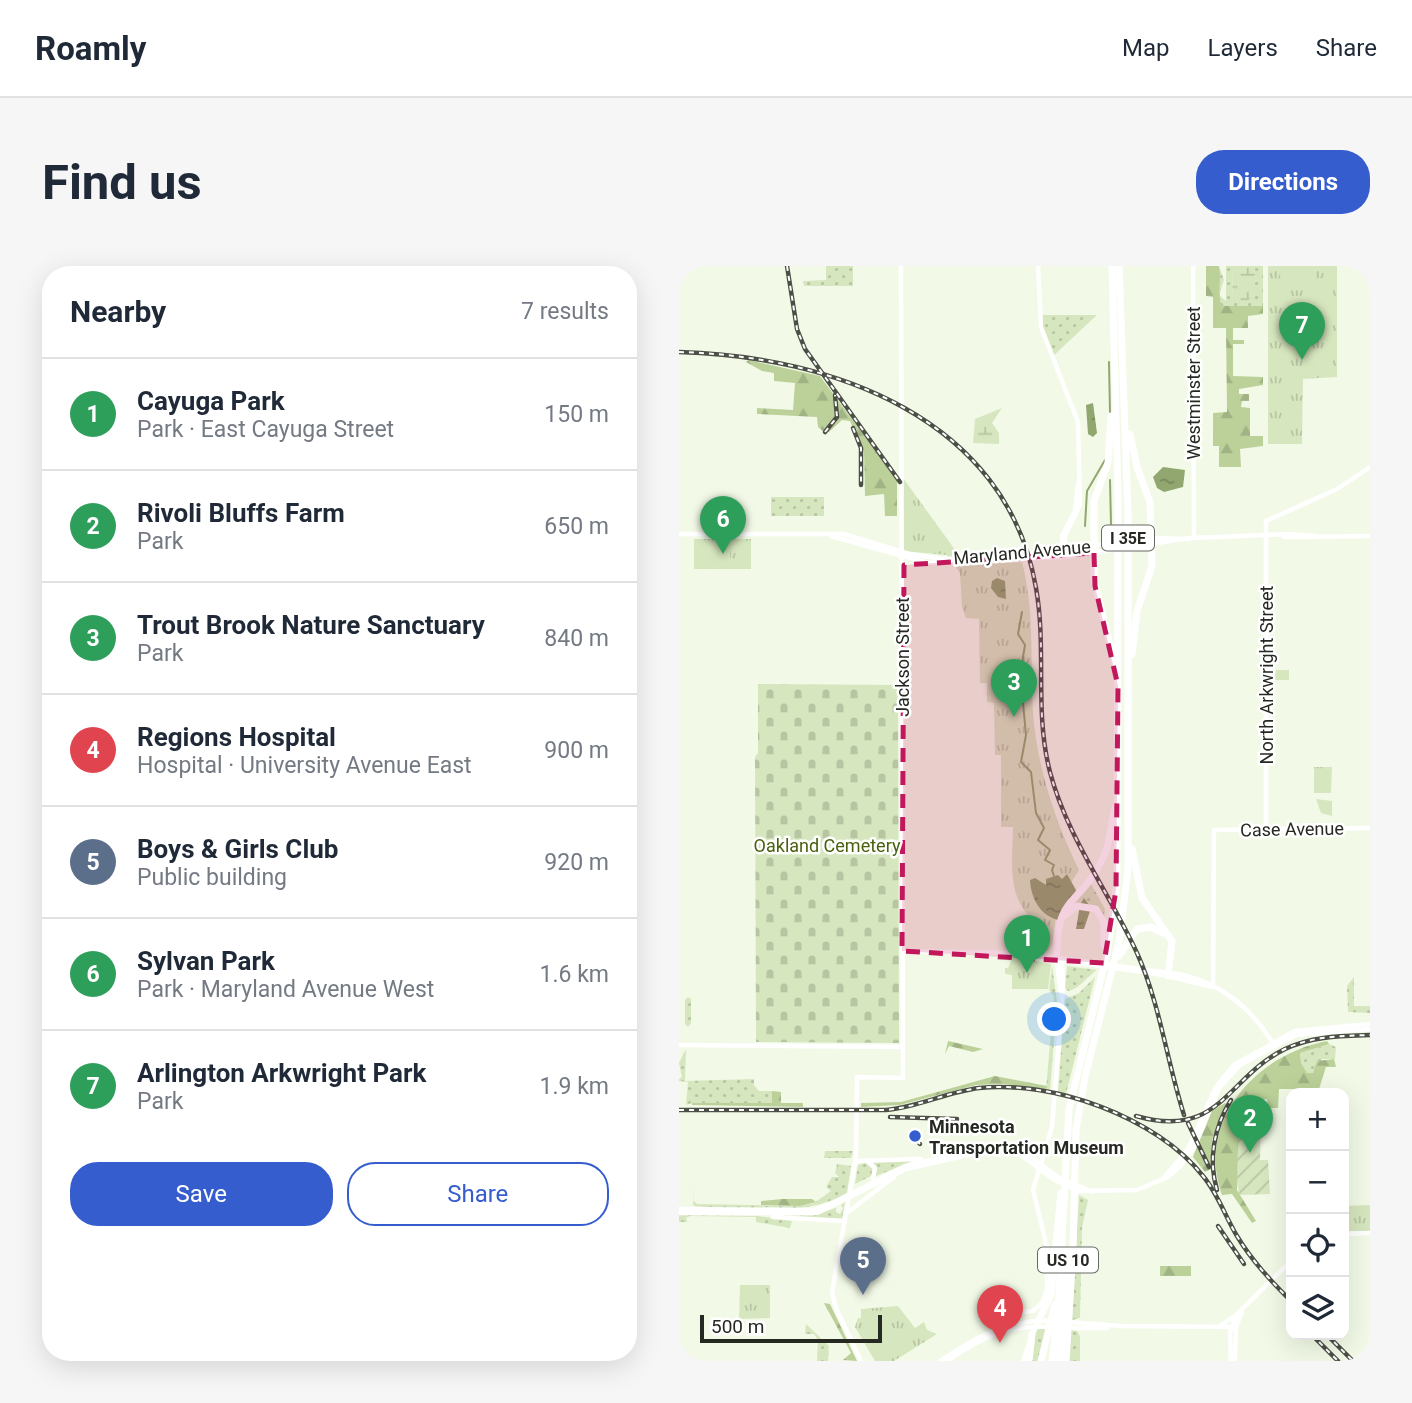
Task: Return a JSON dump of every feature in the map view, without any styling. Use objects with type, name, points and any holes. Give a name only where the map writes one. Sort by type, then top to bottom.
[{"type":"highway","name":"I 35E","points":[[1060,1312],[1062,1196],[1067,1125],[1072,1092],[1104,966],[1117,878],[1118,687],[1112,266]]},
{"type":"highway","name":"I 35E","points":[[1074,1204],[1076,1127],[1081,1094],[1114,966],[1126,893],[1128,703],[1124,374],[1119,266]]},
{"type":"highway","points":[[1114,374],[1108,463],[1094,501],[1094,549],[1095,586],[1108,629],[1118,687]]},
{"type":"highway","points":[[1124,374],[1132,451],[1150,502],[1151,541],[1151,573],[1137,611],[1128,703]]},
{"type":"highway","points":[[1060,959],[1060,931],[1066,906],[1103,860],[1117,796]]},
{"type":"highway","points":[[1128,817],[1138,889],[1149,911],[1172,941],[1166,973]]},
{"type":"highway","points":[[1060,931],[1065,915],[1072,907],[1081,905],[1096,909],[1105,928],[1104,966]]},
{"type":"highway","points":[[1114,966],[1129,938],[1139,928],[1156,928],[1166,937],[1166,973]]},
{"type":"highway","points":[[1029,1361],[1035,1327],[1051,1294],[1062,1196]]},
{"type":"highway","name":"US 10","points":[[1052,1361],[1074,1204]]},
{"type":"highway","points":[[1044,1361],[1057,1334],[1060,1312]]},
{"type":"highway","points":[[1057,1334],[1066,1361]]},
{"type":"highway","name":"US 10","points":[[1057,1334],[1059,1361]]},
{"type":"street","name":"Jackson Street","points":[[887,1078],[903,1078],[901,266]]},
{"type":"street","points":[[1038,266],[1041,327],[1077,414],[1080,505],[1061,539],[1065,554]]},
{"type":"street","name":"Westminster Street","points":[[1191,538],[1194,501],[1193,266]]},
{"type":"street","name":"North Arkwright Street","points":[[1266,829],[1266,522],[1337,489],[1370,467]]},
{"type":"street","name":"Maryland Avenue","points":[[679,535],[827,535],[921,562],[1065,554],[1136,540],[1370,536]]},
{"type":"street","name":"Maryland Avenue","points":[[1094,549],[1111,551],[1136,547],[1151,541]]},
{"type":"street","name":"Maryland Avenue","points":[[901,555],[952,561]]},
{"type":"street","points":[[901,569],[904,565],[921,562]]},
{"type":"street","name":"Case Avenue","points":[[1209,986],[1214,830],[1370,828]]},
{"type":"street","points":[[902,951],[1017,952],[1166,973]]},
{"type":"street","points":[[1060,959],[1125,965],[1166,973],[1209,986],[1245,1006],[1273,1043]]},
{"type":"street","points":[[1005,1327],[1005,1314],[1033,1311],[1042,1303],[1047,1290],[1048,1247],[1033,1193],[1038,1164],[1052,1127],[1061,994],[1060,959]]},
{"type":"street","points":[[679,1211],[813,1210],[833,1203],[867,1183],[929,1159],[998,1145],[1022,1150],[1059,1182],[1083,1192],[1133,1191],[1163,1178],[1174,1170],[1188,1149],[1230,1068],[1273,1043],[1309,1028],[1370,1026]]},
{"type":"street","points":[[679,1045],[902,1047]]},
{"type":"street","points":[[861,1361],[832,1296],[856,1158],[857,1077],[887,1078],[897,1074],[902,1061]]},
{"type":"street","points":[[857,1092],[867,1077]]},
{"type":"street","points":[[679,1211],[755,1214],[821,1212],[901,1171],[995,1149],[1018,1154],[1038,1164]]},
{"type":"street","points":[[856,1158],[929,1159]]},
{"type":"street","points":[[856,1158],[874,1164],[874,1177],[867,1183]]},
{"type":"street","points":[[848,1209],[901,1171]]},
{"type":"street","points":[[755,1214],[797,1220],[845,1221]]},
{"type":"street","points":[[1349,1235],[1370,1235]]},
{"type":"street","points":[[1219,1326],[1244,1308],[1286,1266]]},
{"type":"street","points":[[1230,1338],[1244,1308]]},
{"type":"street","points":[[1233,1361],[1236,1315]]},
{"type":"street","points":[[1219,1326],[1227,1331],[1230,1338],[1233,1361]]},
{"type":"street","points":[[947,1361],[1005,1327]]},
{"type":"street","points":[[940,1361],[978,1336],[1005,1327],[1234,1327]]},
{"type":"street","points":[[1023,1361],[1035,1327]]},
{"type":"highlighted area","points":[[1094,553],[1095,586],[1118,686],[1116,890],[1104,963],[902,951],[904,565]]},
{"type":"green space","points":[[826,266],[853,266],[853,286],[804,286],[803,281],[826,280]]},
{"type":"green space","points":[[1206,266],[1219,266],[1222,306],[1263,306],[1263,314],[1248,316],[1248,328],[1233,328],[1233,340],[1244,340],[1244,344],[1233,344],[1233,376],[1263,377],[1263,385],[1239,389],[1239,394],[1249,394],[1249,401],[1242,401],[1241,407],[1250,408],[1250,436],[1263,436],[1263,446],[1240,449],[1241,467],[1219,467],[1219,446],[1213,446],[1213,413],[1227,412],[1226,328],[1213,328],[1213,297],[1206,296]]},
{"type":"green space","points":[[1219,266],[1224,280],[1220,293],[1220,276]]},
{"type":"green space","points":[[1226,266],[1233,266],[1232,298],[1253,292],[1255,266],[1263,266],[1263,306],[1222,307],[1220,296],[1226,301]]},
{"type":"green space","points":[[1233,266],[1255,266],[1254,296],[1245,302],[1232,298]]},
{"type":"green space","points":[[1268,266],[1337,266],[1337,377],[1303,379],[1302,444],[1268,444]]},
{"type":"green space","points":[[1279,266],[1317,266],[1316,277],[1305,290],[1282,291]]},
{"type":"green space","points":[[1311,288],[1332,288],[1332,324],[1311,324]]},
{"type":"green space","points":[[1038,315],[1097,315],[1052,357]]},
{"type":"green space","points":[[749,360],[820,376],[897,480],[897,516],[885,516],[884,494],[865,496],[864,452],[850,421],[842,420],[829,432],[824,432],[818,427],[817,417],[757,414],[757,408],[793,410],[795,383],[774,381],[774,373],[762,371],[746,362]]},
{"type":"green space","points":[[1002,408],[992,423],[999,433],[999,444],[973,443],[975,419]]},
{"type":"green space","points":[[903,478],[966,565],[1022,562],[1029,599],[1035,733],[1055,813],[1079,870],[1058,903],[1052,945],[1048,951],[1040,951],[1046,940],[1044,933],[1024,910],[1014,887],[1013,827],[1001,827],[1001,755],[995,755],[994,703],[987,702],[987,683],[980,683],[979,619],[966,618],[962,607],[960,573],[947,555],[903,551]]},
{"type":"green space","points":[[771,497],[824,497],[824,516],[771,516]]},
{"type":"green space","points":[[694,539],[751,539],[751,569],[694,569]]},
{"type":"green space","points":[[697,540],[730,541],[730,566],[696,566]]},
{"type":"green space","points":[[1270,670],[1289,670],[1289,680],[1270,680]]},
{"type":"green space","name":"Oakland Cemetery","points":[[758,684],[898,685],[899,1043],[756,1042],[755,757],[758,753]]},
{"type":"green space","points":[[1314,767],[1332,767],[1331,793],[1314,793]]},
{"type":"green space","points":[[1316,799],[1332,801],[1332,816],[1321,813]]},
{"type":"green space","points":[[1090,882],[1105,909],[1104,920],[1091,905],[1074,904],[1077,895]]},
{"type":"green space","points":[[1009,956],[1051,964],[1048,989],[1012,989],[1012,975],[1005,974],[1005,968],[1008,968],[1011,961]]},
{"type":"green space","points":[[1052,965],[1057,1002],[1050,1091],[1046,1090],[1054,996],[1049,990]]},
{"type":"green space","points":[[1067,966],[1097,970],[1068,991],[1065,988]]},
{"type":"green space","points":[[1095,977],[1066,1094],[1058,1092],[1065,999],[1079,993]]},
{"type":"green space","points":[[1354,977],[1354,1006],[1370,1006],[1370,1013],[1348,1012],[1347,986]]},
{"type":"green space","points":[[688,997],[691,999],[691,1023],[688,1027],[685,1024],[685,1000]]},
{"type":"green space","points":[[948,1041],[983,1049],[973,1052],[949,1046],[945,1054]]},
{"type":"green space","points":[[1327,1041],[1329,1044],[1300,1053],[1301,1063],[1307,1073],[1313,1073],[1317,1061],[1334,1059],[1336,1067],[1326,1067],[1319,1088],[1279,1089],[1278,1108],[1268,1108],[1267,1099],[1260,1100],[1261,1118],[1249,1118],[1240,1147],[1237,1190],[1256,1221],[1252,1223],[1232,1194],[1222,1195],[1216,1168],[1217,1142],[1225,1117],[1238,1095],[1256,1076],[1277,1060],[1301,1048]]},
{"type":"green space","points":[[1329,1044],[1336,1047],[1335,1059],[1322,1059],[1313,1073],[1307,1073],[1301,1063],[1300,1053]]},
{"type":"green space","points":[[686,1049],[685,1081],[754,1079],[754,1085],[759,1091],[772,1091],[772,1103],[686,1105],[688,1082],[679,1081],[682,1077],[679,1063]]},
{"type":"green space","points":[[995,1076],[1047,1086],[1046,1090],[1003,1084],[976,1085],[900,1105],[861,1107],[861,1103],[901,1102]]},
{"type":"green space","points":[[772,1091],[781,1092],[781,1103],[803,1103],[803,1107],[692,1105],[772,1103]]},
{"type":"green space","points":[[1227,1104],[1212,1140],[1211,1169],[1205,1172],[1193,1157],[1197,1146],[1206,1166],[1209,1164],[1198,1140],[1210,1112]]},
{"type":"green space","points":[[1261,1118],[1260,1160],[1268,1160],[1270,1194],[1240,1195],[1237,1169],[1241,1124],[1243,1119]]},
{"type":"green space","points":[[825,1151],[853,1151],[851,1158],[824,1158]]},
{"type":"green space","points":[[872,1161],[913,1161],[876,1176],[876,1167]]},
{"type":"green space","points":[[865,1163],[873,1166],[873,1175],[855,1184],[858,1165]]},
{"type":"green space","points":[[837,1164],[851,1166],[847,1193],[812,1206],[753,1210],[694,1206],[693,1200],[697,1204],[800,1206],[814,1203],[831,1191],[826,1187],[832,1177],[839,1177],[835,1173]]},
{"type":"green space","points":[[1079,1195],[1088,1200],[1082,1228],[1080,1318],[1072,1320]]},
{"type":"green space","points":[[812,1199],[816,1202],[800,1206],[761,1205],[761,1201]]},
{"type":"green space","points":[[845,1202],[842,1219],[779,1216],[815,1215],[836,1208],[836,1212],[840,1214],[843,1208],[841,1205]]},
{"type":"green space","points":[[1370,1205],[1370,1231],[1349,1231],[1349,1206]]},
{"type":"green space","points":[[679,1215],[758,1216],[792,1221],[790,1228],[756,1222],[756,1217],[690,1216],[686,1218],[687,1222],[679,1222]]},
{"type":"green space","points":[[1160,1266],[1191,1266],[1191,1276],[1160,1276]]},
{"type":"green space","points":[[740,1285],[770,1285],[770,1318],[739,1319]]},
{"type":"green space","points":[[824,1303],[830,1304],[857,1361],[843,1360],[851,1353]]},
{"type":"green space","points":[[898,1306],[915,1328],[924,1322],[927,1330],[937,1334],[894,1361],[875,1361],[855,1327],[858,1318],[861,1318],[861,1309]]},
{"type":"green space","points":[[806,1324],[829,1346],[828,1361],[817,1361],[818,1340],[814,1334],[805,1334]]},
{"type":"green space","points":[[1038,1329],[1047,1329],[1039,1361],[1030,1361],[1031,1343]]},
{"type":"green space","points":[[876,1330],[890,1348],[880,1355],[866,1338]]},
{"type":"green space","points":[[1071,1330],[1077,1331],[1080,1336],[1080,1361],[1069,1361]]},
{"type":"water","points":[[1093,403],[1097,433],[1093,437],[1088,434],[1086,405]]},
{"type":"water","points":[[1163,467],[1185,470],[1183,487],[1164,492],[1157,488],[1153,477]]},
{"type":"water","points":[[997,578],[1005,581],[1006,599],[998,597],[991,588],[992,581]]},
{"type":"water","points":[[1067,874],[1076,890],[1064,921],[1050,917],[1039,907],[1030,880],[1035,878],[1046,885],[1046,879],[1058,875],[1062,879]]},
{"type":"water","points":[[1084,898],[1091,908],[1084,929],[1076,929],[1080,905]]},
{"type":"waterway","points":[[1109,362],[1110,413]]},
{"type":"waterway","points":[[1085,526],[1087,491],[1105,460]]},
{"type":"waterway","points":[[1110,480],[1111,524]]},
{"type":"waterway","points":[[1022,612],[1018,634],[1025,645],[1022,663],[1028,683],[1023,703],[1026,735],[1021,762],[1031,772],[1036,813],[1044,828],[1038,840],[1050,850],[1045,860],[1054,865],[1054,876]]},
{"type":"railway","points":[[787,266],[797,329],[805,349],[900,482]]},
{"type":"railway","points":[[679,352],[737,356],[795,367],[852,384],[904,408],[951,440],[989,480],[1019,529],[1036,588],[1041,634],[1041,703],[1045,749],[1057,796],[1145,972],[1184,1115]]},
{"type":"railway","points":[[825,432],[837,417],[835,395]]},
{"type":"railway","points":[[853,428],[861,448],[861,485]]},
{"type":"railway","points":[[1136,1116],[1164,1121],[1186,1120],[1205,1113],[1265,1061],[1285,1049],[1316,1039],[1370,1035]]},
{"type":"railway","points":[[679,1110],[886,1110],[979,1088],[1008,1087],[1070,1097],[1131,1120],[1159,1136],[1183,1155],[1208,1183],[1249,1254],[1286,1296]]},
{"type":"railway","points":[[1217,1190],[1213,1167],[1214,1144],[1220,1121],[1231,1100]]},
{"type":"railway","points":[[890,1117],[957,1119]]},
{"type":"railway","points":[[1188,1123],[1209,1167]]},
{"type":"railway","points":[[1218,1226],[1244,1264]]},
{"type":"railway","points":[[1317,1340],[1338,1361]]},
{"type":"railway","points":[[1332,1340],[1353,1361]]},
{"type":"place","name":"Arlington Arkwright Park","points":[[1302,360]]},
{"type":"place","name":"Sylvan Park","points":[[723,554]]},
{"type":"place","name":"Trout Brook Nature Sanctuary","points":[[1014,717]]},
{"type":"place","name":"Cayuga Park","points":[[1027,973]]},
{"type":"place","name":"Minnesota Transportation Museum","points":[[915,1136]]},
{"type":"place","name":"Rivoli Bluffs Farm","points":[[1250,1153]]},
{"type":"place","name":"Boys & Girls Club","points":[[863,1295]]},
{"type":"place","name":"Regions Hospital","points":[[1000,1343]]}]
